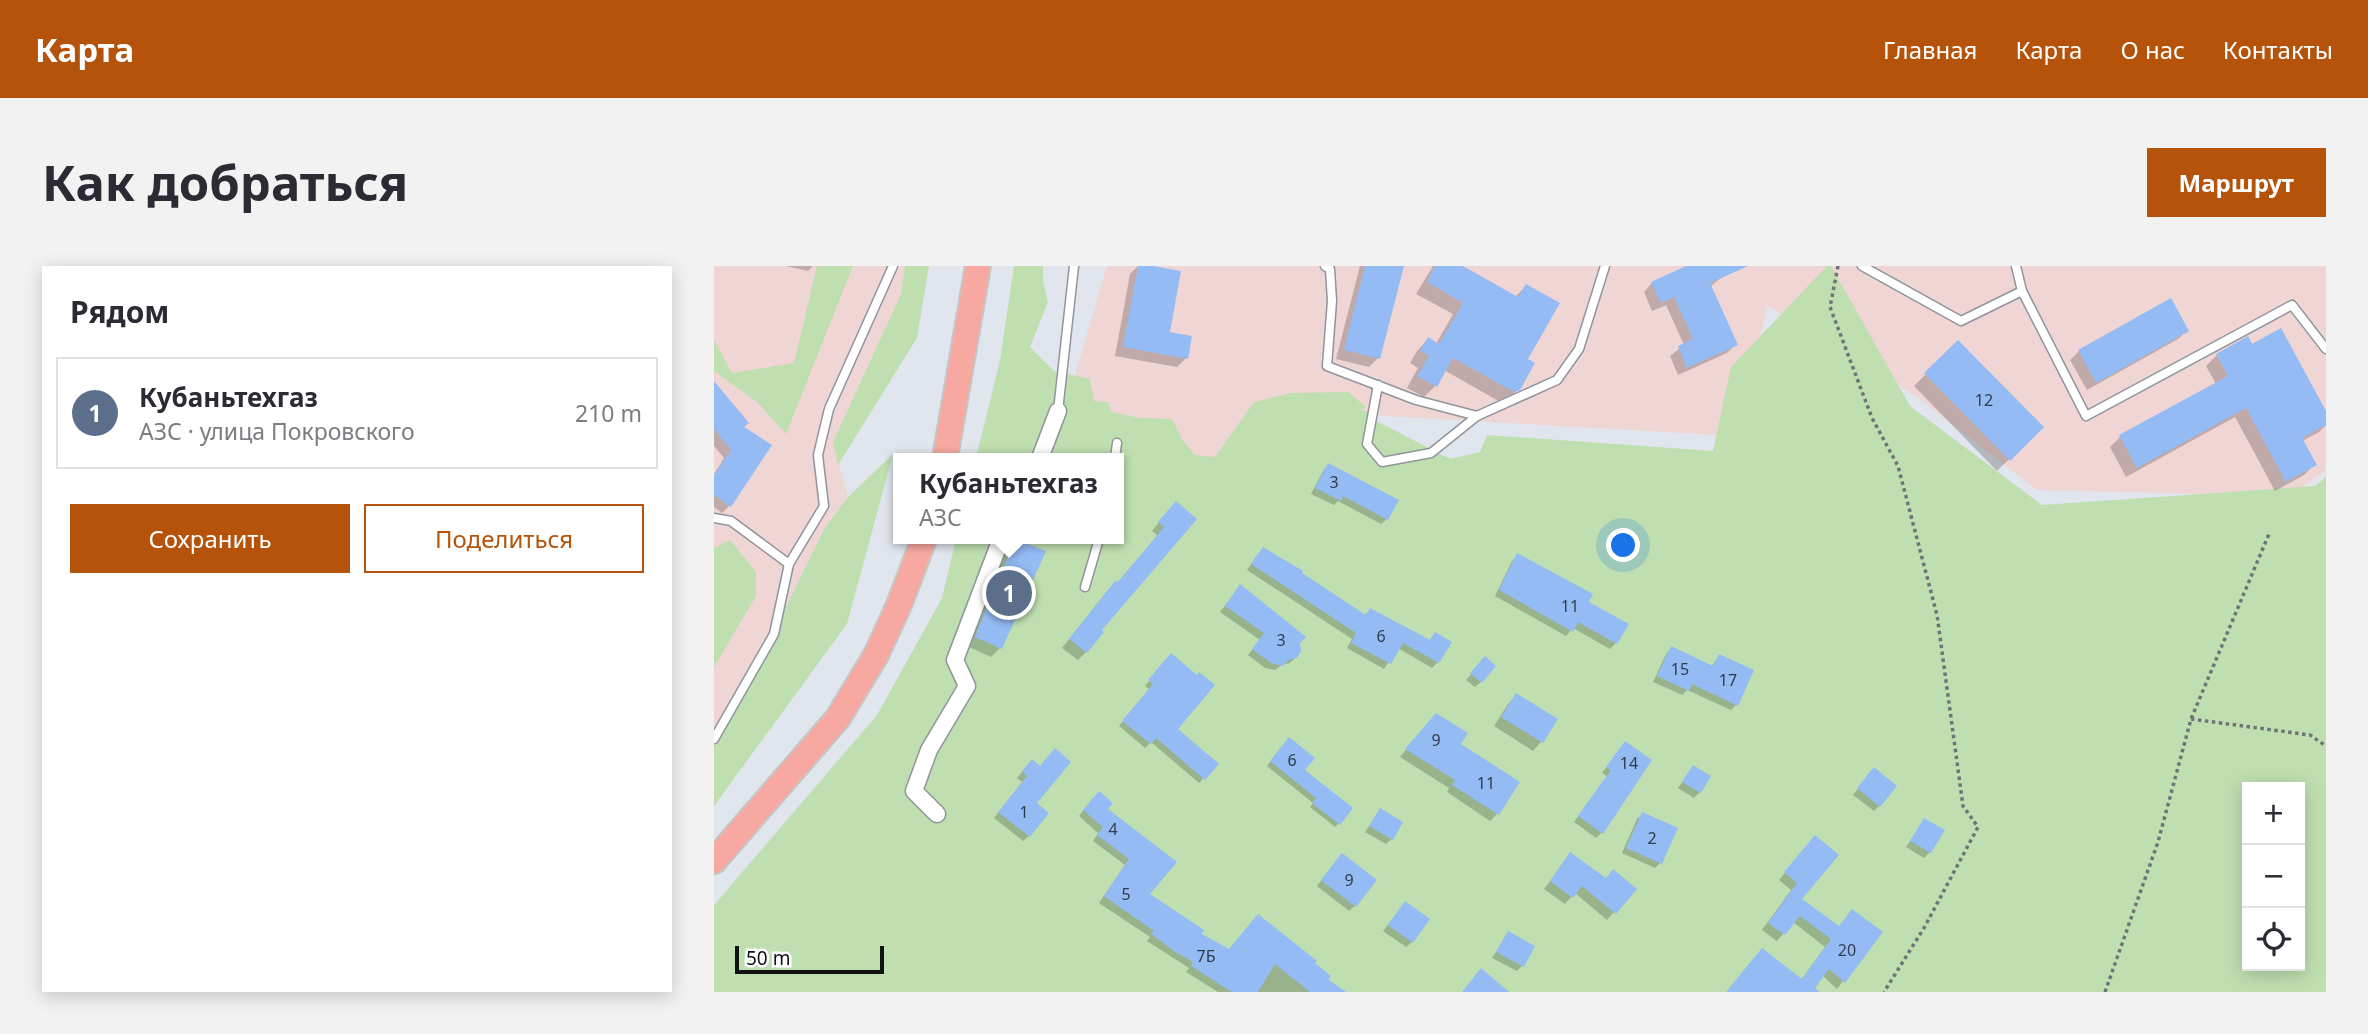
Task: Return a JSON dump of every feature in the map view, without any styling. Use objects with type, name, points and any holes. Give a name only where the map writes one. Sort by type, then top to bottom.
[{"type":"main road","points":[[946,453],[978,266]]},
{"type":"main road","points":[[714,861],[838,718],[876,655],[900,605],[922,544]]},
{"type":"street","points":[[1042,453],[1058,411]]},
{"type":"street","points":[[937,814],[914,791],[929,750],[967,686],[955,660],[998,544]]},
{"type":"lane","points":[[714,739],[774,634],[789,564],[824,506],[818,455],[829,409],[893,266]]},
{"type":"lane","points":[[1058,411],[1074,266]]},
{"type":"lane","points":[[1325,266],[1331,269],[1332,301],[1327,366],[1416,400],[1477,416]]},
{"type":"lane","points":[[1378,386],[1367,444],[1382,462],[1431,453],[1477,416],[1557,380],[1579,349],[1605,266]]},
{"type":"lane","points":[[1862,266],[1961,321],[2022,290]]},
{"type":"lane","points":[[2015,266],[2022,290],[2087,416],[2292,304],[2326,349]]},
{"type":"lane","points":[[1116,453],[1117,443]]},
{"type":"lane","points":[[714,518],[731,521],[789,564]]},
{"type":"lane","points":[[1085,587],[1098,544]]},
{"type":"path","points":[[1839,266],[1830,307],[1872,418],[1899,466],[1937,615],[1963,806],[1978,827],[1924,928],[1884,992]]},
{"type":"path","points":[[2105,992],[2158,842],[2191,719],[2269,534]]},
{"type":"path","points":[[2191,719],[2310,735],[2326,746]]},
{"type":"shaded area","points":[[714,266],[905,266],[901,294],[833,442],[848,497],[824,529],[764,652],[714,735]]},
{"type":"shaded area","points":[[1107,266],[2326,266],[2326,470],[2290,496],[2037,490],[1914,395],[1768,306],[1735,436],[1366,415],[1047,715],[1117,544],[1124,544],[1124,453],[1102,453],[1056,440]]},
{"type":"green space","points":[[817,266],[853,266],[786,434],[757,402],[714,371],[714,340],[732,373],[794,363]]},
{"type":"green space","points":[[905,266],[929,266],[917,338],[838,465],[833,442],[901,294]]},
{"type":"green space","points":[[1014,266],[1043,266],[1048,302],[1030,347],[1054,371],[1090,379],[1094,401],[1108,402],[1111,412],[1140,418],[1172,419],[1182,439],[1195,455],[1215,457],[1254,402],[1292,393],[1348,392],[1366,407],[1360,410],[1377,414],[1367,416],[1450,459],[1480,452],[1487,435],[1713,451],[1731,367],[1827,266],[1831,266],[1910,406],[2042,505],[2315,486],[2326,477],[2326,992],[714,992],[714,905],[877,715],[942,598],[955,544],[1124,544],[1124,453],[977,453],[1000,360]]},
{"type":"green space","points":[[893,454],[847,624],[714,806],[714,735],[764,652],[824,529],[848,497]]},
{"type":"green space","points":[[730,540],[756,572],[756,596],[714,667],[714,548]]},
{"type":"building","points":[[1138,266],[1181,271],[1170,332],[1192,336],[1188,359],[1123,347]]},
{"type":"building","points":[[1365,266],[1404,266],[1380,359],[1344,350]]},
{"type":"building","points":[[1435,266],[1463,266],[1518,297],[1526,284],[1560,303],[1528,359],[1535,363],[1520,390],[1514,392],[1453,358],[1437,387],[1417,376],[1429,356],[1420,351],[1428,337],[1439,344],[1463,303],[1427,282]]},
{"type":"building","points":[[1686,266],[1748,266],[1710,283],[1738,345],[1687,368],[1678,346],[1693,339],[1674,297],[1661,303],[1651,282]]},
{"type":"building","points":[[2171,298],[2189,331],[2096,383],[2078,350]]},
{"type":"building","points":[[2281,328],[2326,411],[2326,425],[2302,438],[2317,465],[2286,482],[2246,408],[2137,468],[2119,435],[2228,376],[2216,354],[2248,336],[2252,344]]},
{"type":"building","points":[[1958,340],[2044,427],[2010,461],[1924,373]]},
{"type":"building","points":[[714,381],[749,423],[744,427],[772,445],[731,507],[714,495],[714,475],[731,450],[714,429]]},
{"type":"building","points":[[1328,463],[1399,500],[1388,520],[1343,496],[1341,501],[1315,488]]},
{"type":"building","points":[[1176,501],[1197,519],[1102,630],[1104,632],[1087,653],[1069,639],[1116,580],[1118,582],[1164,527],[1158,522]]},
{"type":"building","points":[[1013,544],[1028,544],[1046,551],[1002,649],[975,637]]},
{"type":"building","points":[[1263,547],[1366,615],[1370,608],[1430,640],[1435,632],[1452,642],[1439,663],[1403,643],[1391,664],[1351,643],[1356,633],[1251,564]]},
{"type":"building","points":[[1517,553],[1593,594],[1589,602],[1629,624],[1617,644],[1578,622],[1573,632],[1499,590]]},
{"type":"building","points":[[1240,584],[1306,637],[1300,643],[1301,651],[1297,658],[1282,666],[1271,663],[1252,649],[1264,633],[1225,606]]},
{"type":"building","points":[[1671,646],[1713,666],[1719,654],[1754,670],[1738,706],[1692,684],[1689,691],[1657,676]]},
{"type":"building","points":[[1171,653],[1197,675],[1199,672],[1215,685],[1178,729],[1219,764],[1205,780],[1156,738],[1151,744],[1122,721],[1153,684],[1148,680]]},
{"type":"building","points":[[1485,656],[1496,666],[1482,683],[1470,673]]},
{"type":"building","points":[[1516,693],[1558,719],[1543,743],[1501,717]]},
{"type":"building","points":[[1436,713],[1468,733],[1461,744],[1520,782],[1499,815],[1452,785],[1455,780],[1405,749]]},
{"type":"building","points":[[1289,737],[1315,758],[1305,770],[1353,808],[1340,825],[1312,803],[1316,798],[1270,761]]},
{"type":"building","points":[[1625,741],[1652,760],[1603,834],[1578,816],[1611,770],[1606,767]]},
{"type":"building","points":[[1055,748],[1071,762],[1037,803],[1049,813],[1030,837],[998,812],[1027,776],[1022,771],[1032,759],[1040,766]]},
{"type":"building","points":[[1693,765],[1711,776],[1701,793],[1682,782]]},
{"type":"building","points":[[1874,767],[1897,786],[1880,807],[1857,788]]},
{"type":"building","points":[[1099,791],[1113,803],[1108,809],[1177,862],[1150,894],[1204,930],[1202,934],[1229,949],[1258,914],[1317,961],[1315,963],[1331,976],[1328,979],[1346,992],[1310,992],[1275,964],[1258,992],[1232,992],[1191,966],[1193,962],[1151,934],[1154,931],[1104,896],[1129,859],[1097,835],[1103,827],[1083,810]]},
{"type":"building","points":[[1380,808],[1403,822],[1393,840],[1369,826]]},
{"type":"building","points":[[1642,812],[1678,828],[1662,864],[1626,848]]},
{"type":"building","points":[[1924,818],[1945,830],[1931,853],[1910,841]]},
{"type":"building","points":[[1815,835],[1839,855],[1802,899],[1839,926],[1852,909],[1883,932],[1845,983],[1829,969],[1815,988],[1820,992],[1726,992],[1762,948],[1802,979],[1831,939],[1800,916],[1785,935],[1768,923],[1797,883],[1784,872]]},
{"type":"building","points":[[1570,852],[1606,878],[1613,869],[1637,889],[1616,914],[1582,886],[1573,898],[1550,881]]},
{"type":"building","points":[[1342,853],[1377,880],[1356,907],[1321,880]]},
{"type":"building","points":[[1405,901],[1430,919],[1413,943],[1388,925]]},
{"type":"building","points":[[1508,931],[1535,946],[1524,967],[1496,952]]},
{"type":"building","points":[[1481,968],[1509,992],[1462,992]]},
{"type":"place","name":"Кубаньтехгаз","points":[[1009,593]]}]
